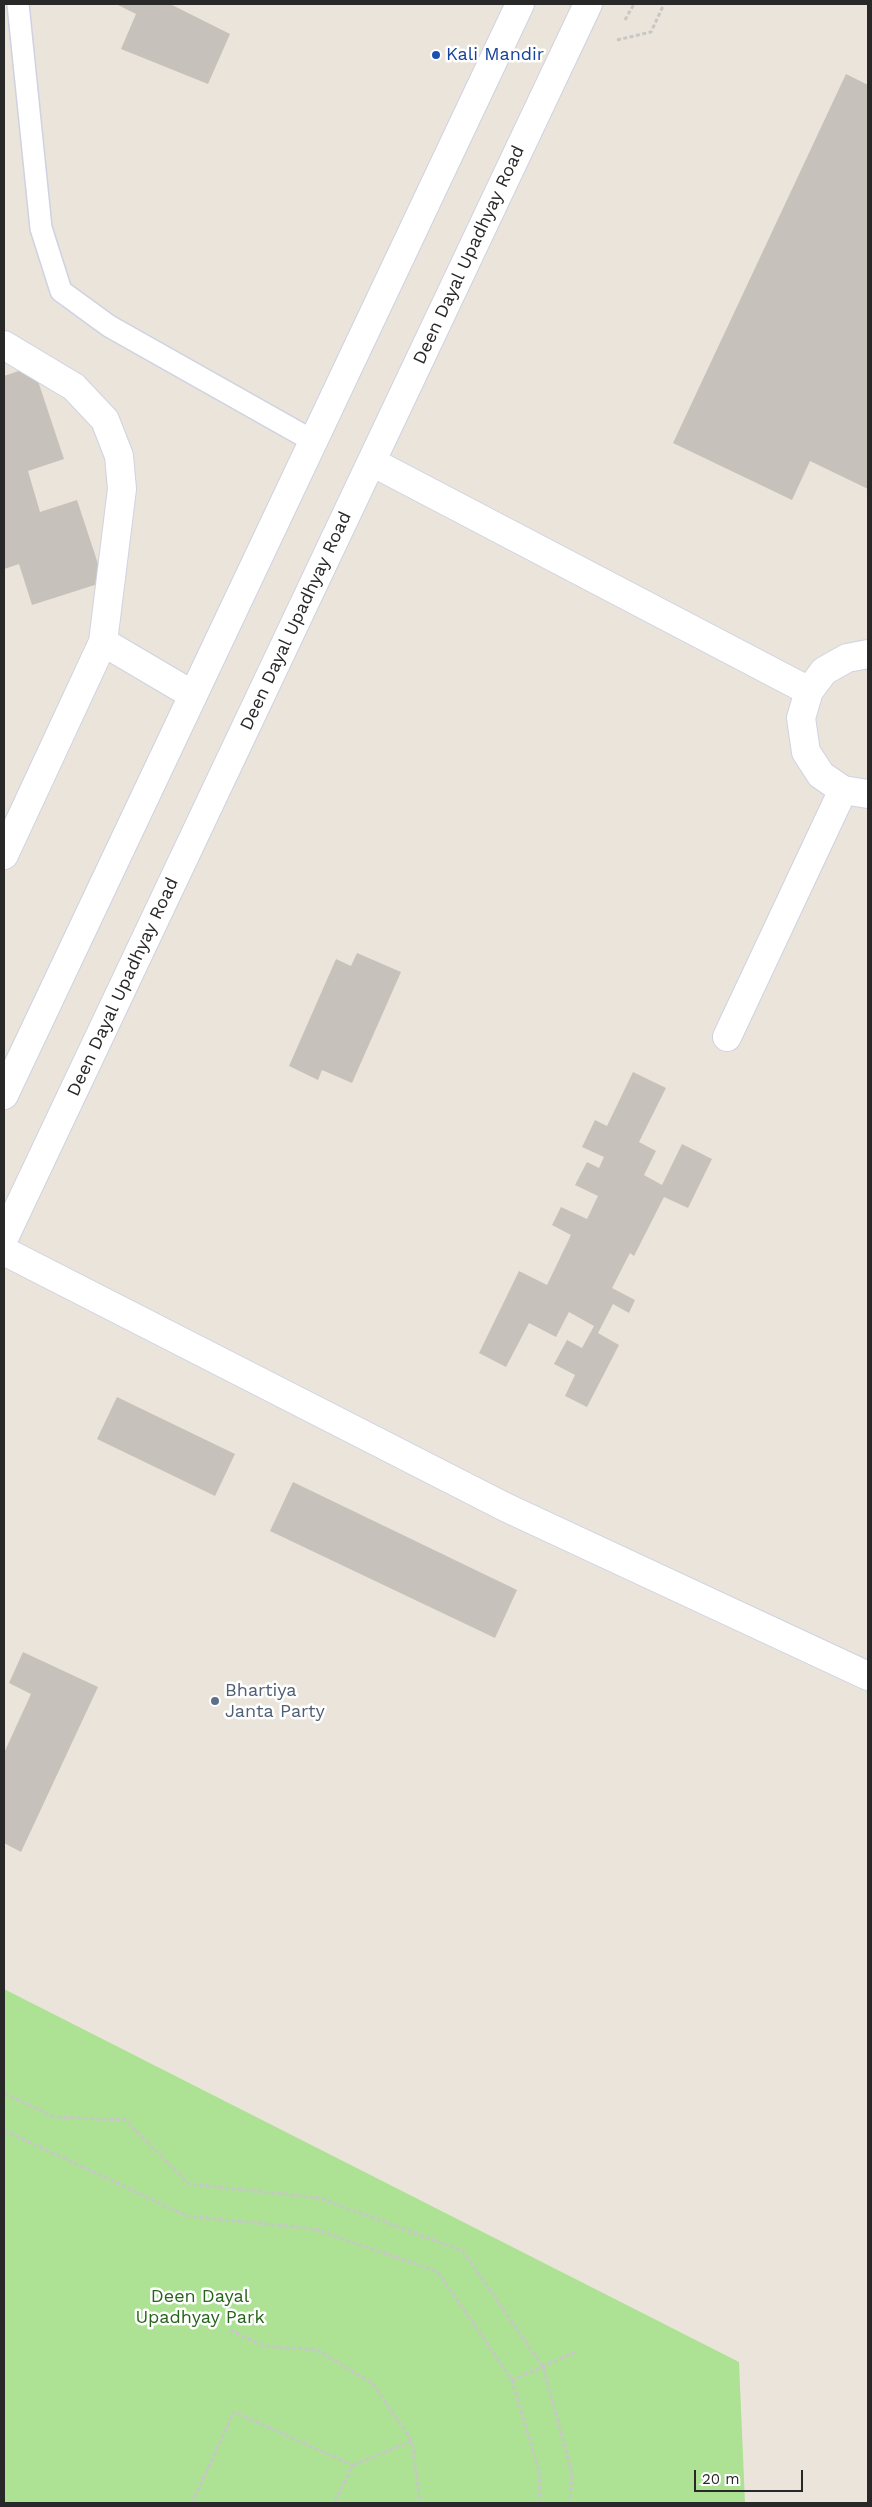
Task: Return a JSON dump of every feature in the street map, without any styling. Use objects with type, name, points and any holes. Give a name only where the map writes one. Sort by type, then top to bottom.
[{"type":"street","points":[[4,1095],[520,4]]},
{"type":"street","name":"Deen Dayal Upadhyay Road","points":[[4,1238],[588,4]]},
{"type":"street","points":[[4,854],[103,642],[122,489],[119,456],[105,420],[74,387],[6,347]]},
{"type":"street","points":[[372,462],[809,690]]},
{"type":"street","points":[[103,642],[194,695]]},
{"type":"street","points":[[727,1037],[856,792],[821,775],[806,752],[801,718],[809,690],[824,671],[847,658],[868,654]]},
{"type":"street","points":[[4,1252],[505,1507],[868,1676]]},
{"type":"lane","points":[[18,4],[41,228],[61,291],[109,326],[313,441]]},
{"type":"path","points":[[625,20],[634,4]]},
{"type":"path","points":[[618,40],[651,32],[664,4]]},
{"type":"path","points":[[4,2093],[54,2117],[124,2120],[189,2184],[320,2198],[463,2251],[543,2367],[572,2473],[570,2503]]},
{"type":"path","points":[[4,2130],[187,2216],[314,2229],[438,2272],[512,2380],[540,2475],[539,2503]]},
{"type":"path","points":[[230,2330],[264,2346],[317,2350],[373,2384],[412,2441],[420,2503]]},
{"type":"path","points":[[512,2380],[578,2351]]},
{"type":"path","points":[[192,2503],[234,2412],[353,2465]]},
{"type":"path","points":[[334,2503],[353,2465],[412,2441]]},
{"type":"green space","name":"Deen Dayal Upadhyay Park","points":[[4,1989],[739,2362],[745,2503],[4,2503]]},
{"type":"building","points":[[116,4],[170,4],[230,34],[208,84],[121,49],[136,14]]},
{"type":"building","points":[[846,74],[868,85],[868,489],[810,461],[792,500],[673,443]]},
{"type":"building","points":[[33,366],[64,459],[28,471],[40,512],[77,500],[104,582],[32,605],[19,564],[4,569],[4,376]]},
{"type":"building","points":[[357,953],[401,972],[352,1083],[322,1070],[318,1080],[289,1066],[336,959],[351,966]]},
{"type":"building","points":[[633,1072],[666,1088],[639,1142],[656,1151],[644,1175],[662,1185],[682,1144],[712,1159],[688,1208],[664,1197],[634,1256],[630,1253],[612,1288],[635,1300],[629,1313],[613,1304],[598,1333],[619,1345],[587,1407],[565,1396],[575,1375],[554,1364],[567,1340],[582,1348],[594,1326],[569,1312],[556,1337],[529,1323],[506,1367],[479,1353],[519,1271],[547,1285],[571,1235],[552,1225],[561,1207],[587,1219],[598,1196],[575,1185],[587,1162],[599,1168],[604,1157],[582,1147],[595,1120],[607,1126]]},
{"type":"building","points":[[117,1397],[235,1454],[215,1496],[97,1439]]},
{"type":"building","points":[[293,1482],[517,1590],[495,1638],[270,1531]]},
{"type":"building","points":[[23,1652],[98,1687],[21,1852],[4,1843],[4,1753],[31,1694],[9,1683]]},
{"type":"place","name":"Kali Mandir","points":[[436,55]]},
{"type":"place","name":"Bhartiya Janta Party","points":[[215,1701]]}]
